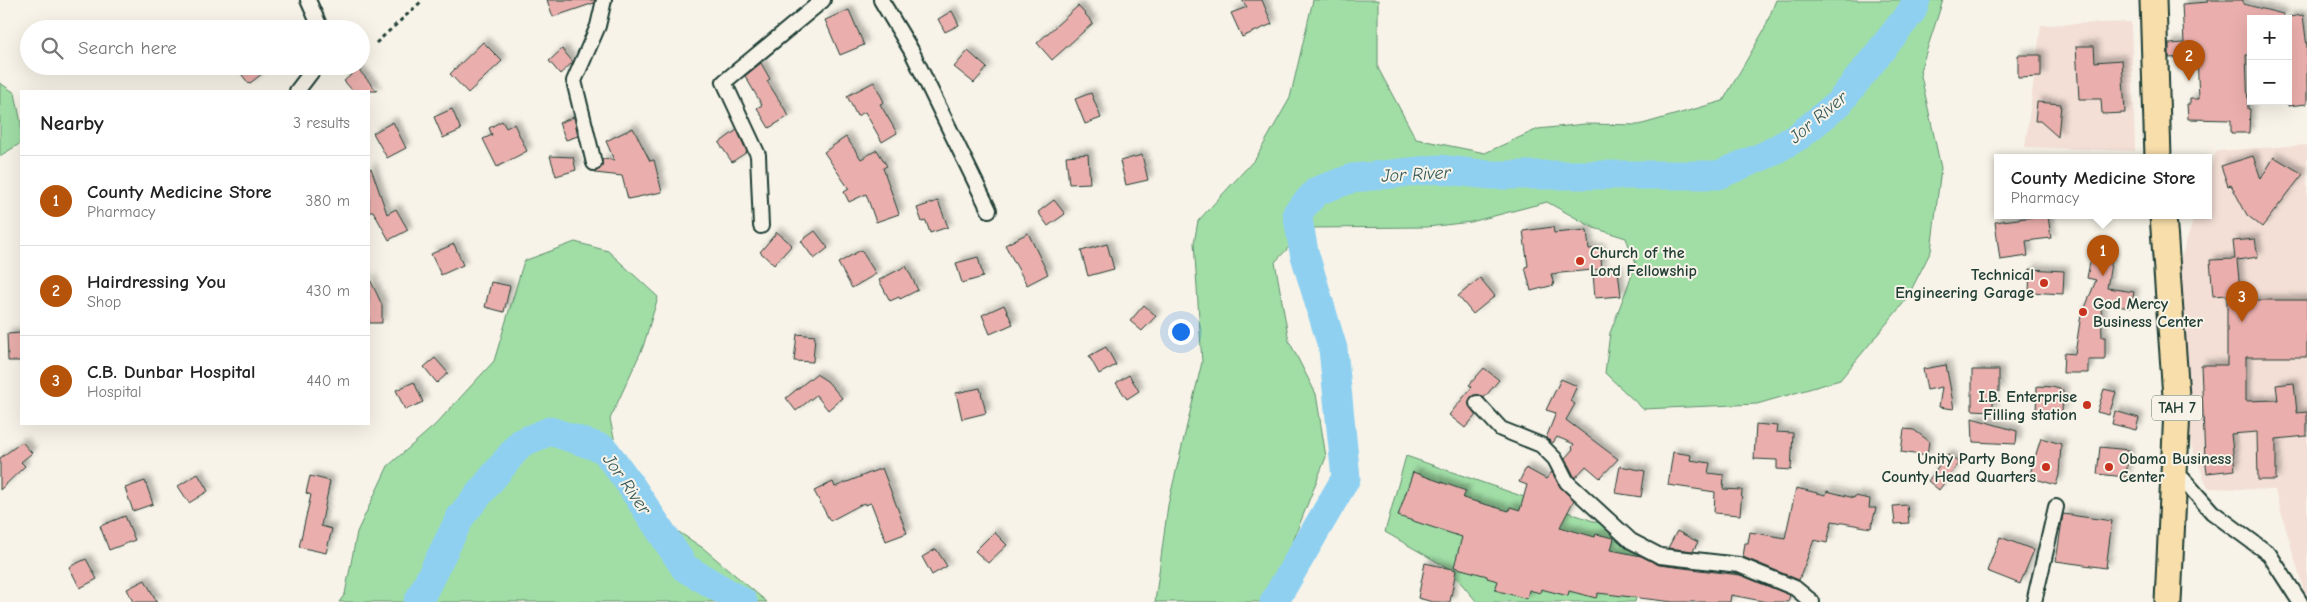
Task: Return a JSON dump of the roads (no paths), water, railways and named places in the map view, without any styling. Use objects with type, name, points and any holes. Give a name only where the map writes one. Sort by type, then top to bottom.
[{"type":"highway","points":[[2153,0],[2158,154]]},
{"type":"highway","name":"TAH 7","points":[[2163,219],[2177,410],[2168,602]]},
{"type":"street","points":[[308,0],[317,20]]},
{"type":"street","points":[[594,163],[574,81],[598,26],[604,0]]},
{"type":"street","points":[[761,226],[758,155],[724,82],[823,0]]},
{"type":"street","points":[[881,0],[911,50],[989,210]]},
{"type":"street","points":[[298,90],[309,75]]},
{"type":"street","points":[[1477,403],[1501,429],[1541,445],[1555,459],[1567,482],[1631,541],[1660,556],[1740,566],[1795,588],[1812,602]]},
{"type":"street","points":[[2177,410],[2183,479],[2176,528],[2181,602]]},
{"type":"street","points":[[2183,479],[2212,512],[2269,554],[2300,602]]},
{"type":"street","points":[[2034,602],[2056,506]]},
{"type":"waterway","name":"Jor River","points":[[1274,602],[1346,478],[1333,349],[1304,252],[1297,213],[1317,191],[1353,178],[1439,169],[1489,175],[1718,175],[1768,154],[1799,136],[1839,103],[1912,11],[1916,0]]},
{"type":"waterway","name":"Jor River","points":[[418,602],[461,516],[521,443],[550,431],[604,449],[629,483],[685,568],[743,602]]},
{"type":"place","name":"Hairdressing You","points":[[2189,81]]},
{"type":"place","name":"Church of the Lord Fellowship","points":[[1580,261]]},
{"type":"place","name":"County Medicine Store","points":[[2103,276]]},
{"type":"place","name":"Technical Engineering Garage","points":[[2044,283]]},
{"type":"place","name":"God Mercy Business Center","points":[[2083,312]]},
{"type":"place","name":"C.B. Dunbar Hospital","points":[[2242,322]]},
{"type":"place","name":"I.B. Enterprise Filling station","points":[[2087,405]]},
{"type":"place","name":"Unity Party Bong County Head Quarters","points":[[2046,467]]},
{"type":"place","name":"Obama Business Center","points":[[2109,467]]}]
